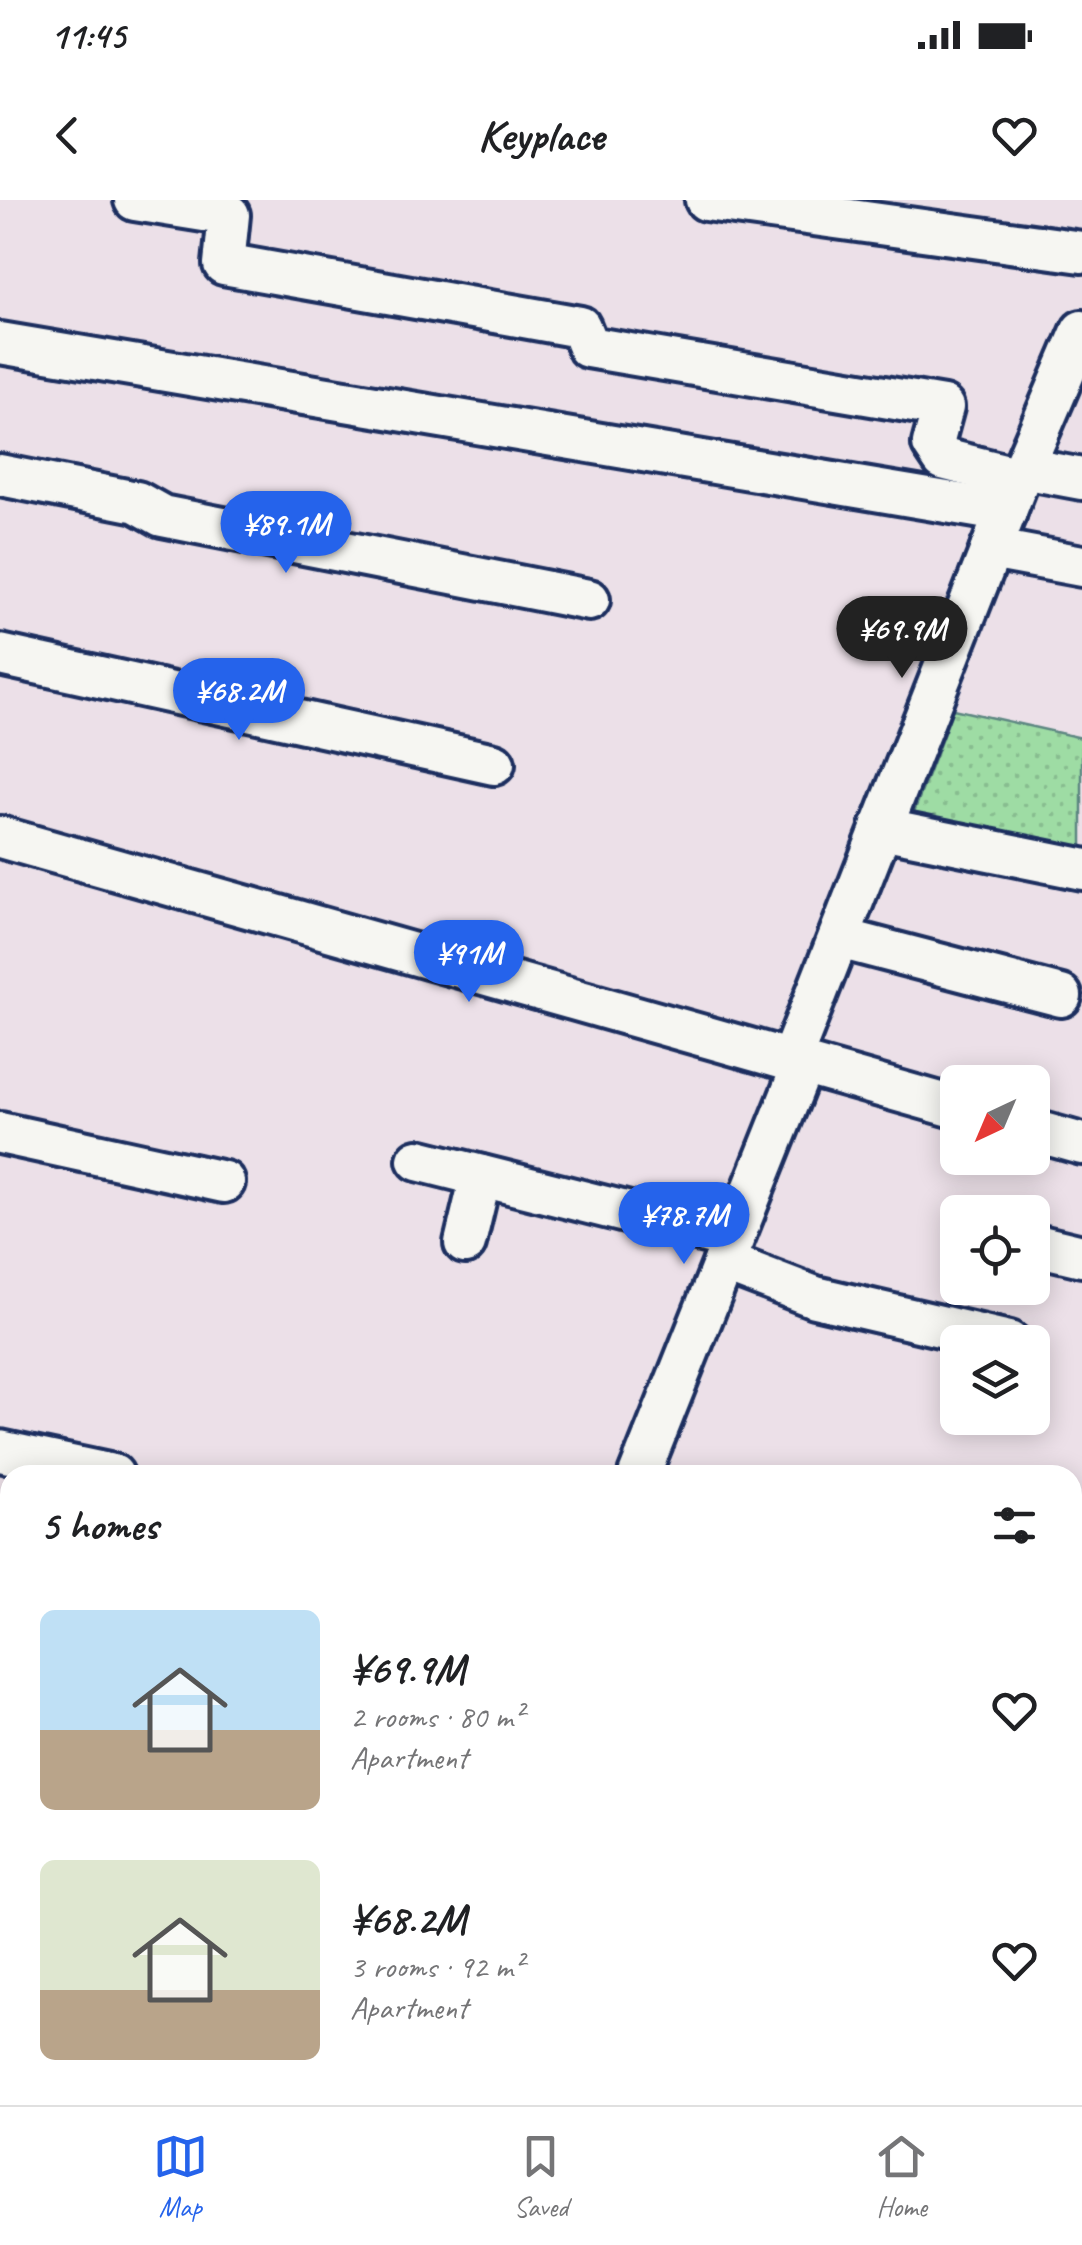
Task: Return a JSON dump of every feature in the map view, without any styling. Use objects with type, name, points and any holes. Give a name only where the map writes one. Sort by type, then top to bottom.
[{"type":"street","points":[[135,200],[228,215],[224,264],[580,327],[588,347],[943,406],[933,444],[943,458],[1015,507],[1082,566]]},
{"type":"street","points":[[706,200],[1082,252]]},
{"type":"street","points":[[643,1465],[798,1077],[791,1059],[849,941],[1082,331]]},
{"type":"street","points":[[0,343],[1015,507],[1082,479]]},
{"type":"street","points":[[0,474],[137,502],[162,516],[589,600]]},
{"type":"street","points":[[0,654],[494,764]]},
{"type":"street","points":[[890,831],[1082,869]]},
{"type":"street","points":[[0,837],[940,1103]]},
{"type":"street","points":[[849,941],[1061,996]]},
{"type":"street","points":[[0,1134],[224,1182]]},
{"type":"street","points":[[1050,1135],[1082,1144]]},
{"type":"street","points":[[418,1160],[728,1250],[815,1297],[940,1326]]},
{"type":"street","points":[[465,1244],[481,1176]]},
{"type":"street","points":[[1050,1248],[1082,1256]]},
{"type":"street","points":[[0,1451],[66,1465]]},
{"type":"green space","points":[[953,709],[1082,738],[1082,858],[909,825]]}]
